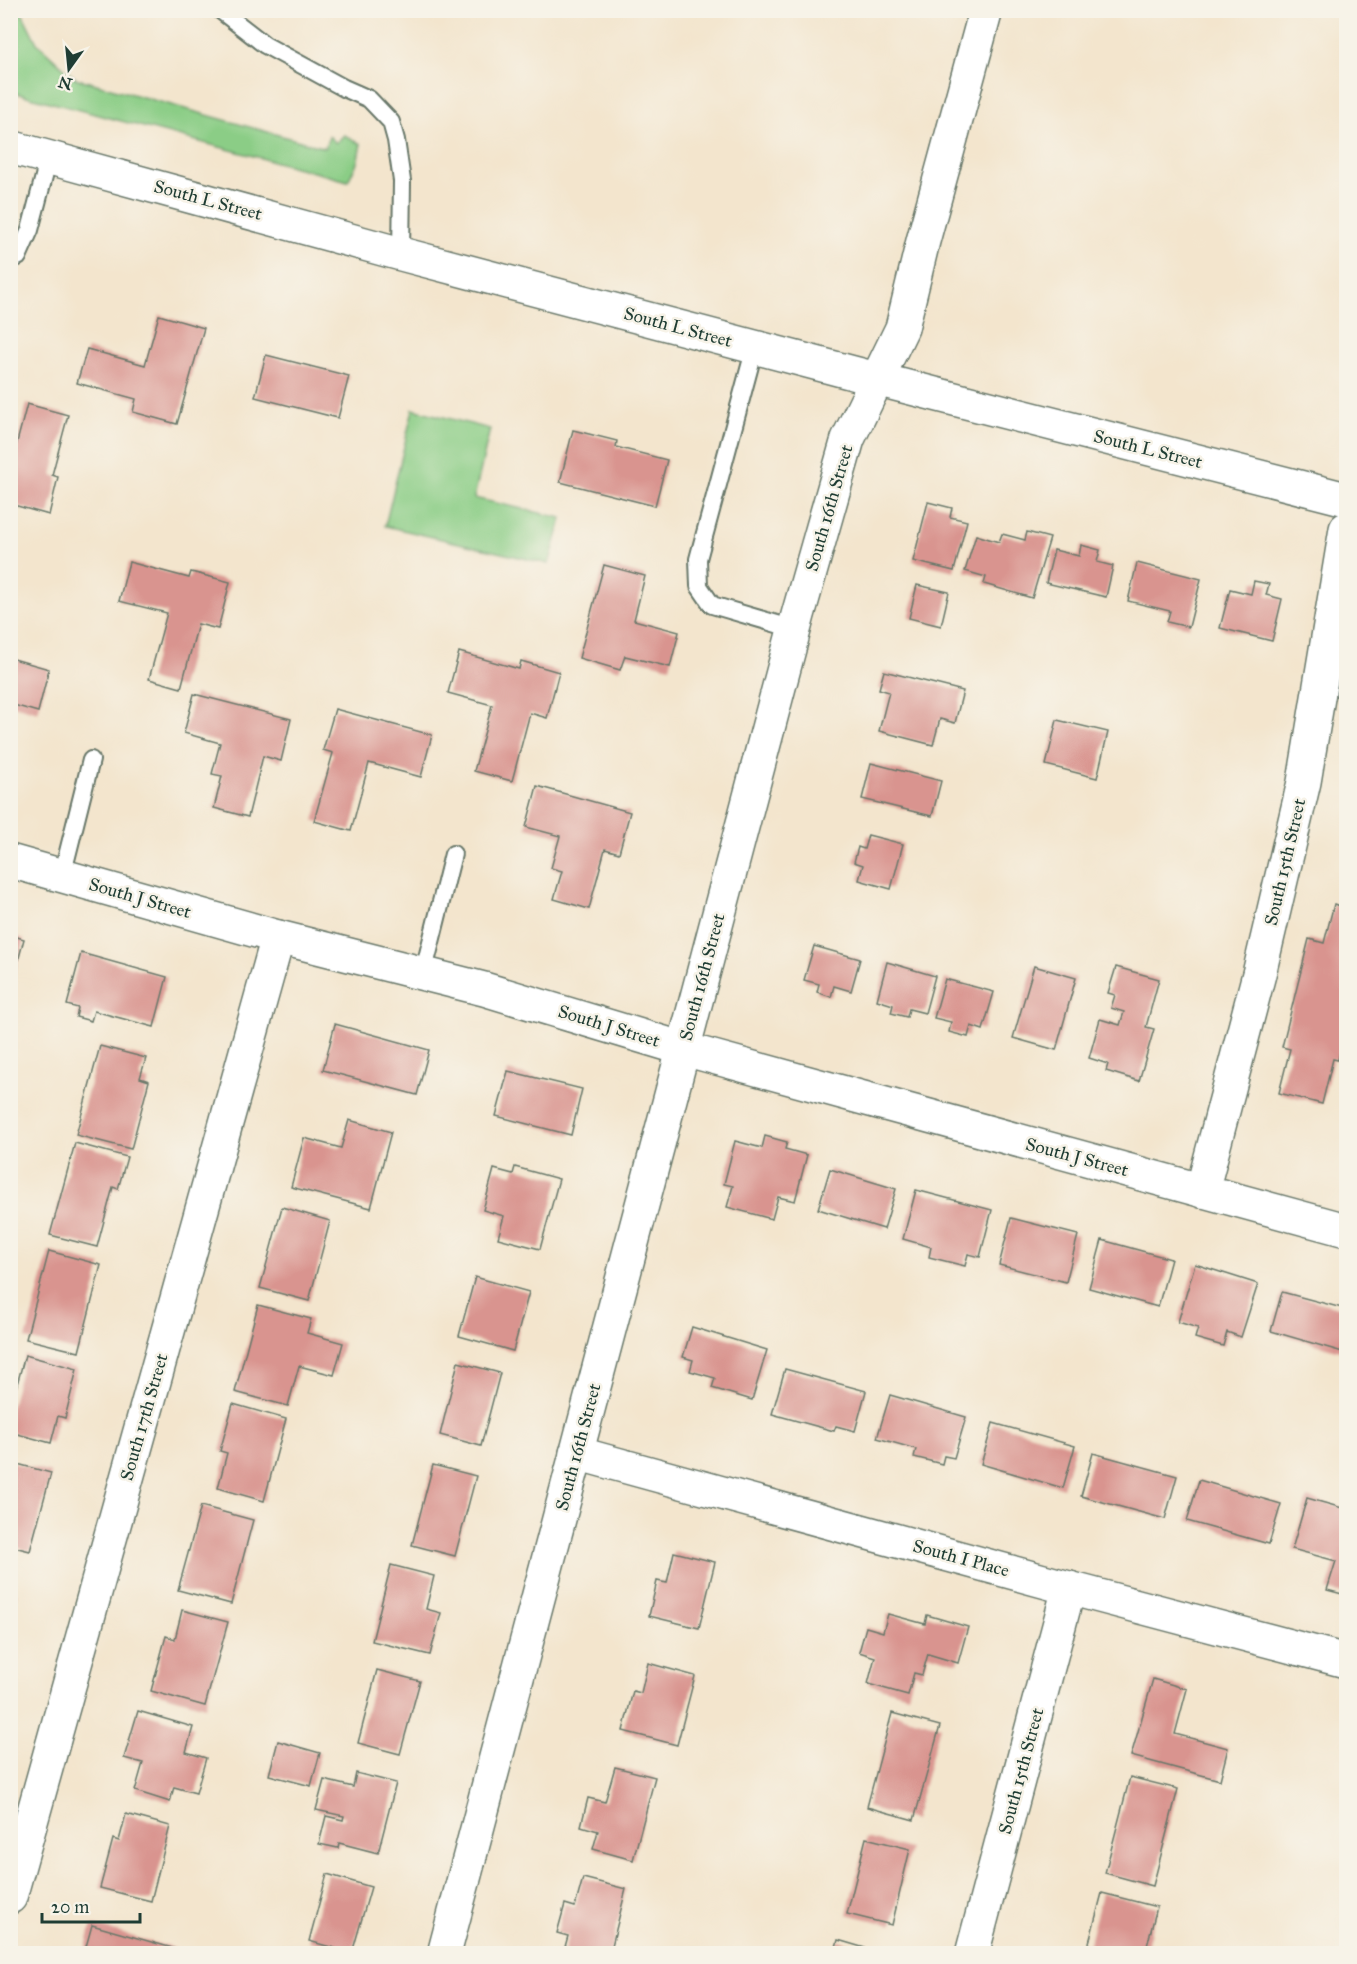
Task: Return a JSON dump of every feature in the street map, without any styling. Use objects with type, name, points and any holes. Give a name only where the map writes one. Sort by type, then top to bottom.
[{"type":"street","name":"South 16th Street","points":[[444,1953],[794,629],[848,439],[902,328],[986,10]]},
{"type":"street","name":"South L Street","points":[[10,147],[876,380],[1347,499]]},
{"type":"street","name":"South 15th Street","points":[[1202,1191],[1259,974],[1304,782],[1347,529]]},
{"type":"street","name":"South J Street","points":[[10,861],[278,937],[504,995],[684,1049],[1347,1230]]},
{"type":"street","name":"South 17th Street","points":[[10,1898],[278,937]]},
{"type":"street","name":"South I Place","points":[[576,1453],[1069,1588],[1347,1661]]},
{"type":"street","name":"South 15th Street","points":[[972,1953],[1069,1588]]},
{"type":"lane","points":[[220,10],[265,45],[369,99],[391,123],[402,181],[401,254]]},
{"type":"lane","points":[[10,259],[18,257],[30,230],[49,157]]},
{"type":"lane","points":[[755,347],[698,559],[699,585],[712,605],[794,629]]},
{"type":"lane","points":[[62,876],[91,759]]},
{"type":"lane","points":[[423,974],[453,854]]},
{"type":"green space","points":[[10,11],[21,11],[37,43],[75,78],[325,148],[329,136],[336,143],[344,135],[361,144],[357,163],[348,181],[11,92]]},
{"type":"green space","points":[[413,409],[490,429],[474,498],[562,518],[549,564],[385,526]]},
{"type":"building","points":[[159,315],[204,328],[177,424],[133,412],[136,399],[77,383],[87,349],[145,365]]},
{"type":"building","points":[[266,355],[349,376],[338,418],[255,397]]},
{"type":"building","points":[[27,404],[68,415],[52,475],[58,477],[49,515],[10,504],[10,449],[15,450]]},
{"type":"building","points":[[573,430],[617,441],[616,447],[667,460],[655,506],[560,482]]},
{"type":"building","points":[[928,502],[952,508],[950,517],[967,521],[954,571],[913,561]]},
{"type":"building","points":[[1027,532],[1050,538],[1032,598],[984,584],[986,577],[965,571],[976,535],[999,542],[1002,534],[1025,540]]},
{"type":"building","points":[[1081,545],[1100,550],[1097,562],[1113,566],[1106,597],[1046,583],[1054,550],[1079,556]]},
{"type":"building","points":[[129,562],[189,578],[191,572],[230,582],[218,629],[198,624],[181,688],[149,679],[167,613],[119,601]]},
{"type":"building","points":[[1137,563],[1201,579],[1189,627],[1167,622],[1170,611],[1128,601]]},
{"type":"building","points":[[604,565],[645,576],[634,620],[679,632],[670,667],[625,656],[620,670],[579,658]]},
{"type":"building","points":[[1254,581],[1269,584],[1266,595],[1282,599],[1272,641],[1220,628],[1230,589],[1251,594]]},
{"type":"building","points":[[917,585],[949,592],[941,626],[909,618]]},
{"type":"building","points":[[459,652],[519,669],[521,661],[559,672],[547,718],[530,713],[512,781],[474,771],[492,705],[448,693]]},
{"type":"building","points":[[10,658],[49,669],[38,712],[10,704]]},
{"type":"building","points":[[884,671],[963,691],[955,723],[940,719],[933,745],[879,731],[889,692],[879,689]]},
{"type":"building","points":[[194,694],[291,719],[281,761],[263,756],[248,817],[214,808],[222,776],[212,774],[220,743],[184,733]]},
{"type":"building","points":[[335,709],[432,735],[421,777],[369,763],[351,831],[314,821],[333,753],[323,750]]},
{"type":"building","points":[[1057,720],[1108,732],[1097,778],[1046,765]]},
{"type":"building","points":[[871,763],[941,781],[932,816],[862,799]]},
{"type":"building","points":[[537,786],[630,812],[619,853],[605,849],[589,909],[554,899],[562,871],[551,868],[560,836],[526,827]]},
{"type":"building","points":[[868,835],[903,844],[891,889],[859,880],[863,865],[854,862],[858,847],[864,849]]},
{"type":"building","points":[[1334,904],[1346,908],[1346,1027],[1338,1060],[1333,1059],[1322,1104],[1279,1093],[1290,1049],[1282,1047],[1309,939],[1324,943]]},
{"type":"building","points":[[10,935],[24,939],[11,987],[10,987]]},
{"type":"building","points":[[814,946],[860,959],[851,991],[834,986],[831,997],[817,992],[819,984],[804,980]]},
{"type":"building","points":[[81,953],[167,977],[154,1027],[94,1011],[91,1021],[76,1017],[78,1008],[67,1005]]},
{"type":"building","points":[[887,962],[935,976],[925,1013],[909,1009],[907,1017],[891,1013],[893,1005],[877,1000]]},
{"type":"building","points":[[1034,966],[1076,978],[1056,1050],[1013,1038]]},
{"type":"building","points":[[1116,967],[1159,979],[1146,1027],[1154,1029],[1139,1081],[1106,1071],[1108,1064],[1089,1058],[1100,1019],[1120,1025],[1124,1012],[1111,1008],[1115,995],[1108,993]]},
{"type":"building","points":[[945,979],[994,992],[983,1030],[971,1026],[968,1037],[949,1032],[951,1022],[934,1018]]},
{"type":"building","points":[[335,1024],[429,1050],[417,1095],[323,1070]]},
{"type":"building","points":[[100,1046],[146,1058],[140,1078],[149,1081],[131,1149],[76,1135]]},
{"type":"building","points":[[508,1071],[582,1089],[571,1135],[496,1116]]},
{"type":"building","points":[[349,1120],[391,1132],[371,1208],[291,1187],[304,1138],[341,1148]]},
{"type":"building","points":[[765,1136],[787,1142],[785,1149],[807,1155],[795,1201],[778,1197],[772,1219],[727,1207],[733,1186],[724,1184],[735,1141],[762,1148]]},
{"type":"building","points":[[75,1143],[127,1157],[118,1189],[113,1187],[97,1247],[50,1235]]},
{"type":"building","points":[[515,1167],[559,1179],[540,1249],[498,1238],[504,1216],[483,1210],[494,1169],[513,1174]]},
{"type":"building","points":[[830,1169],[896,1189],[884,1229],[818,1209]]},
{"type":"building","points":[[916,1190],[992,1210],[980,1257],[968,1254],[965,1266],[929,1257],[931,1247],[903,1239]]},
{"type":"building","points":[[282,1207],[330,1221],[309,1301],[260,1288]]},
{"type":"building","points":[[1011,1218],[1078,1235],[1066,1282],[999,1265]]},
{"type":"building","points":[[1102,1240],[1171,1259],[1158,1307],[1089,1288]]},
{"type":"building","points":[[49,1251],[101,1265],[79,1352],[26,1339]]},
{"type":"building","points":[[1195,1264],[1258,1284],[1241,1337],[1227,1332],[1223,1346],[1195,1338],[1198,1328],[1178,1322]]},
{"type":"building","points":[[475,1277],[529,1292],[513,1351],[459,1336]]},
{"type":"building","points":[[1282,1292],[1346,1309],[1346,1353],[1271,1331]]},
{"type":"building","points":[[258,1305],[311,1319],[307,1333],[343,1343],[334,1375],[299,1366],[288,1406],[235,1392]]},
{"type":"building","points":[[692,1327],[767,1350],[752,1400],[712,1388],[715,1378],[690,1371],[693,1360],[683,1357]]},
{"type":"building","points":[[25,1355],[77,1369],[65,1418],[58,1416],[51,1443],[10,1432],[10,1410]]},
{"type":"building","points":[[458,1362],[500,1373],[481,1446],[440,1435]]},
{"type":"building","points":[[785,1369],[866,1391],[855,1431],[836,1426],[834,1431],[772,1414]]},
{"type":"building","points":[[890,1395],[966,1417],[954,1458],[944,1456],[942,1464],[914,1457],[916,1449],[877,1438]]},
{"type":"building","points":[[233,1404],[286,1419],[264,1501],[218,1488],[227,1453],[220,1451]]},
{"type":"building","points":[[993,1423],[1075,1446],[1063,1488],[981,1464]]},
{"type":"building","points":[[1093,1453],[1177,1476],[1165,1519],[1081,1496]]},
{"type":"building","points":[[10,1462],[51,1473],[30,1551],[10,1546]]},
{"type":"building","points":[[433,1465],[476,1476],[455,1556],[412,1545]]},
{"type":"building","points":[[1199,1480],[1281,1504],[1269,1544],[1187,1521]]},
{"type":"building","points":[[1307,1498],[1346,1509],[1346,1595],[1327,1590],[1336,1561],[1292,1549]]},
{"type":"building","points":[[201,1506],[253,1520],[231,1604],[178,1590]]},
{"type":"building","points":[[674,1552],[715,1562],[699,1628],[649,1616],[657,1581],[667,1583]]},
{"type":"building","points":[[10,1563],[16,1564],[11,1585],[10,1585]]},
{"type":"building","points":[[391,1565],[434,1576],[426,1609],[441,1613],[430,1655],[372,1641]]},
{"type":"building","points":[[10,1591],[17,1593],[11,1614],[10,1614]]},
{"type":"building","points":[[182,1610],[228,1622],[205,1706],[151,1691],[166,1636],[175,1639]]},
{"type":"building","points":[[888,1614],[925,1624],[927,1615],[968,1627],[958,1663],[928,1654],[922,1675],[914,1673],[908,1695],[868,1684],[875,1657],[859,1652],[866,1627],[883,1632]]},
{"type":"building","points":[[648,1663],[695,1676],[677,1745],[623,1731],[633,1691],[641,1693]]},
{"type":"building","points":[[377,1670],[420,1681],[400,1754],[358,1743]]},
{"type":"building","points":[[1153,1679],[1187,1689],[1175,1734],[1228,1748],[1220,1780],[1131,1756]]},
{"type":"building","points":[[138,1711],[193,1727],[186,1752],[206,1758],[196,1793],[174,1787],[170,1802],[135,1791],[143,1763],[124,1758]]},
{"type":"building","points":[[892,1713],[940,1726],[914,1820],[867,1807]]},
{"type":"building","points":[[278,1741],[320,1753],[311,1786],[269,1775]]},
{"type":"building","points":[[615,1767],[655,1777],[633,1860],[593,1849],[598,1831],[581,1826],[588,1798],[605,1802]]},
{"type":"building","points":[[356,1773],[396,1783],[378,1853],[339,1843],[338,1848],[319,1844],[326,1816],[343,1820],[344,1816],[316,1810],[324,1780],[353,1787]]},
{"type":"building","points":[[1130,1777],[1178,1789],[1153,1886],[1105,1873]]},
{"type":"building","points":[[126,1814],[170,1826],[151,1901],[100,1888],[113,1839],[119,1841]]},
{"type":"building","points":[[866,1838],[910,1849],[892,1925],[847,1914]]},
{"type":"building","points":[[327,1874],[371,1887],[352,1953],[309,1941]]},
{"type":"building","points":[[583,1878],[626,1889],[610,1954],[563,1954],[568,1936],[557,1933],[565,1904],[575,1907]]},
{"type":"building","points":[[1102,1893],[1157,1907],[1145,1954],[1086,1954]]},
{"type":"building","points":[[92,1925],[176,1949],[175,1954],[84,1954]]},
{"type":"building","points":[[838,1940],[882,1953],[882,1954],[834,1954]]}]
